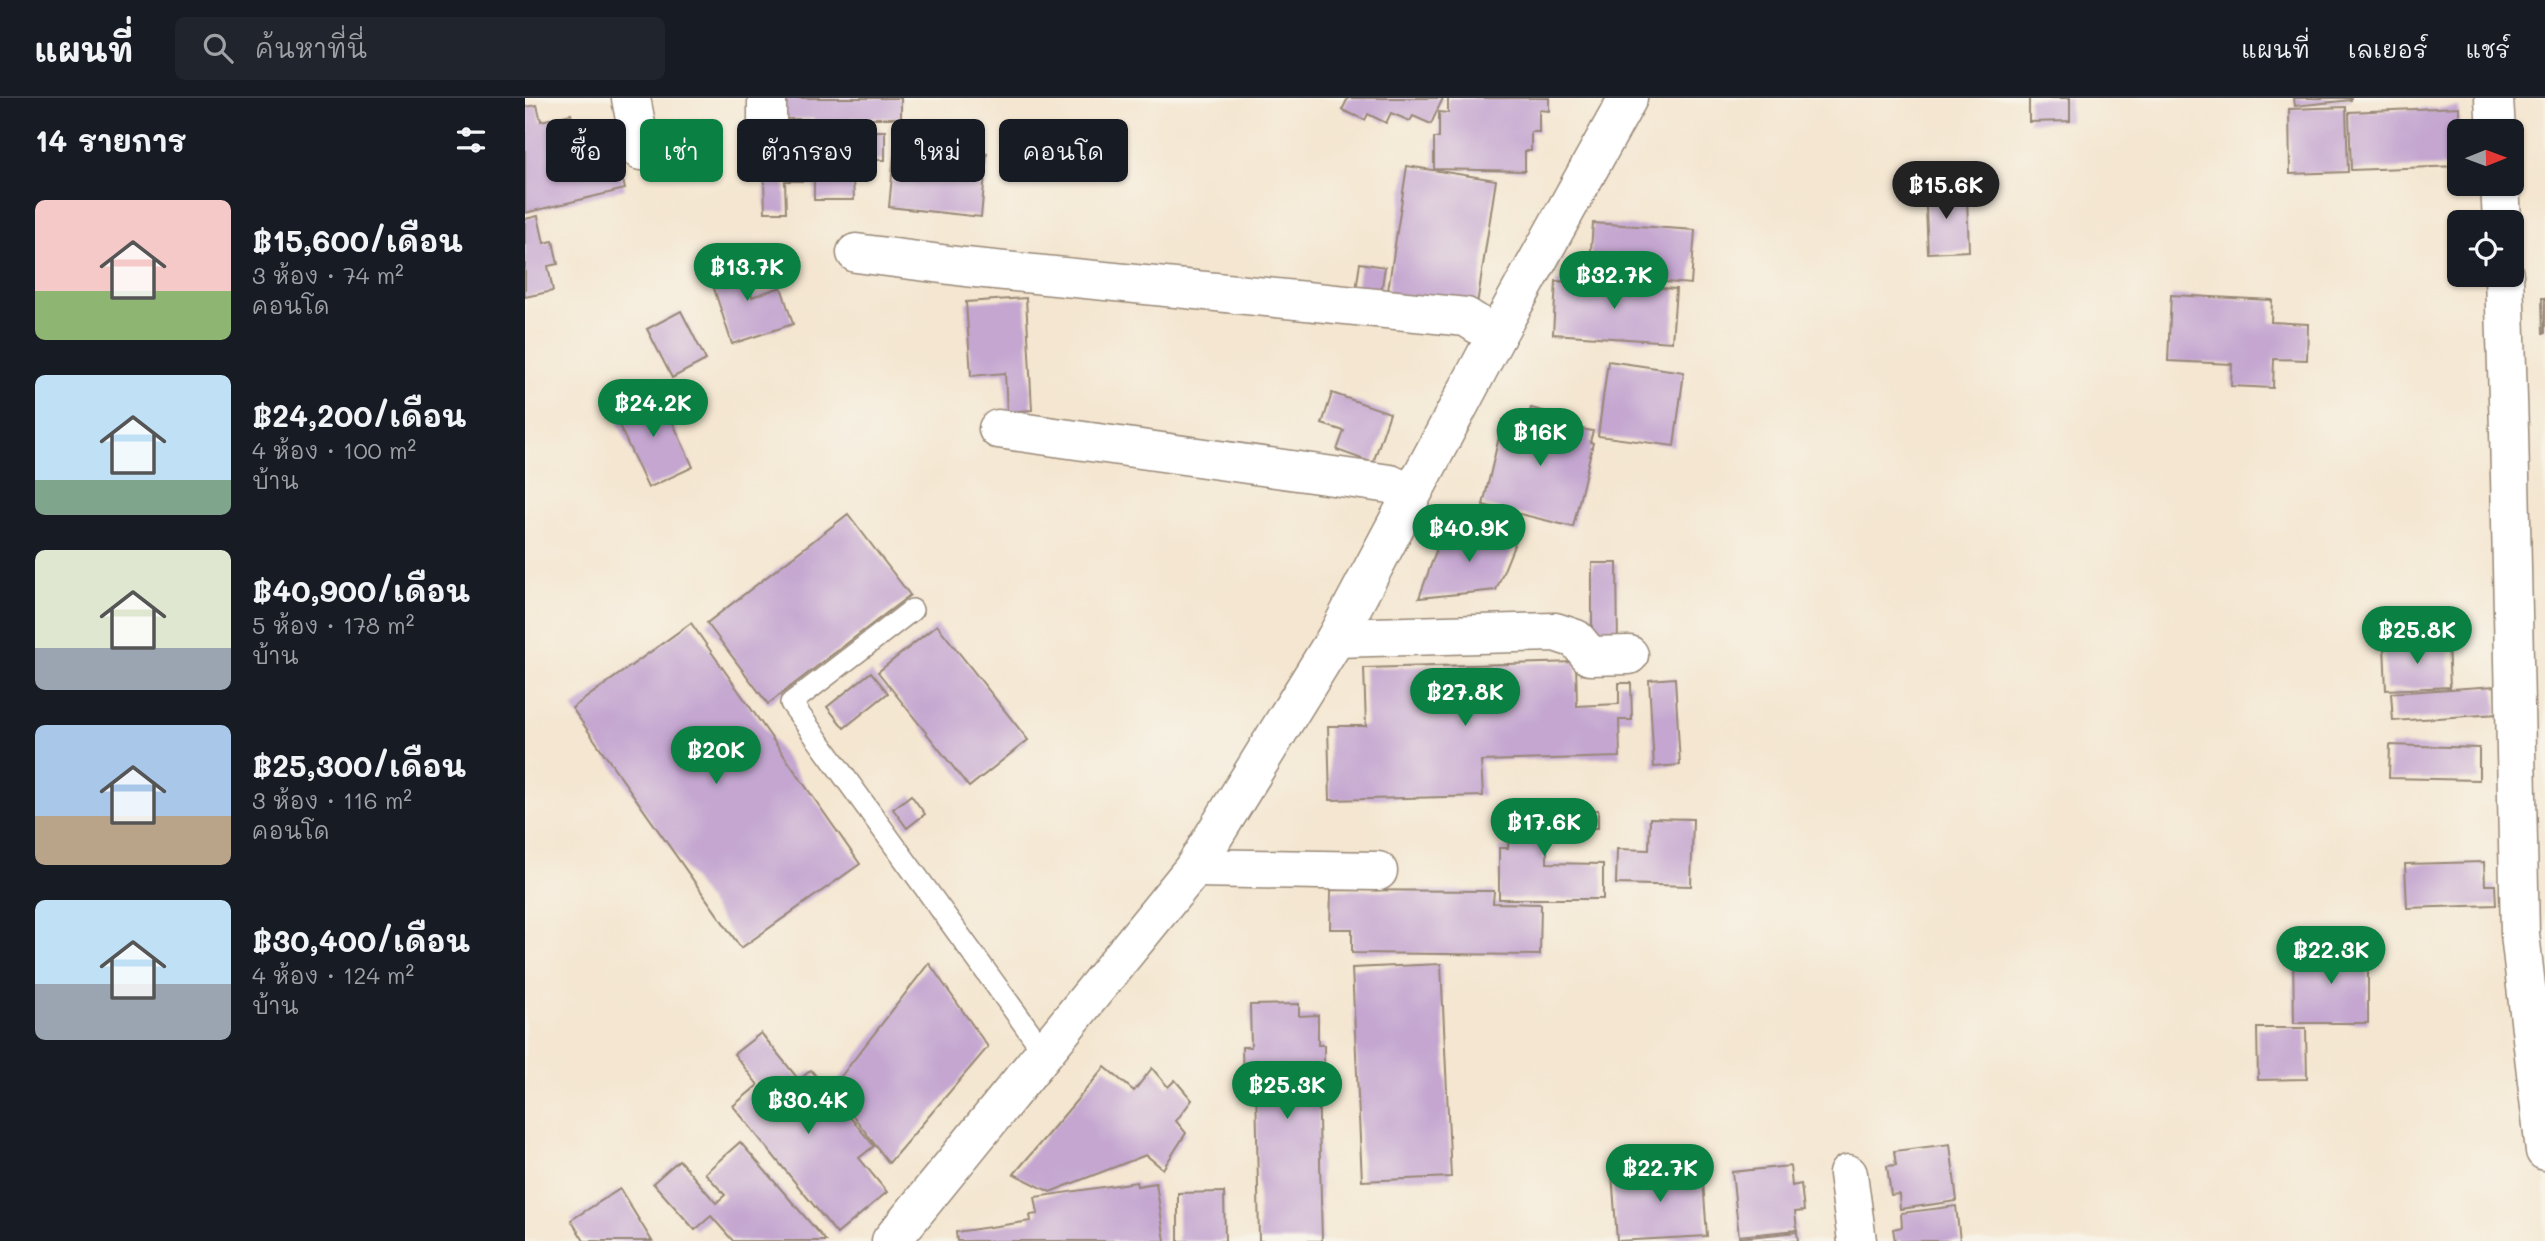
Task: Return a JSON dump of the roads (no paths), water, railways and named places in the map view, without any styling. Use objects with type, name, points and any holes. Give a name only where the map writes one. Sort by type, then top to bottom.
[{"type":"street","points":[[631,98],[640,146]]},
{"type":"street","points":[[767,98],[767,119]]},
{"type":"street","points":[[891,1241],[1194,868],[1336,638],[1496,336],[1628,98]]},
{"type":"street","points":[[2494,98],[2495,119]]},
{"type":"street","points":[[856,253],[965,267],[1466,317],[1496,336]]},
{"type":"street","points":[[2504,287],[2520,934],[2545,1151]]},
{"type":"street","points":[[999,429],[1389,484],[1411,494]]},
{"type":"street","points":[[1336,638],[1555,632],[1576,639],[1590,656],[1629,655]]},
{"type":"street","points":[[1194,868],[1378,871]]},
{"type":"street","points":[[1849,1174],[1857,1241]]},
{"type":"lane","points":[[912,610],[791,703],[1045,1053]]}]
